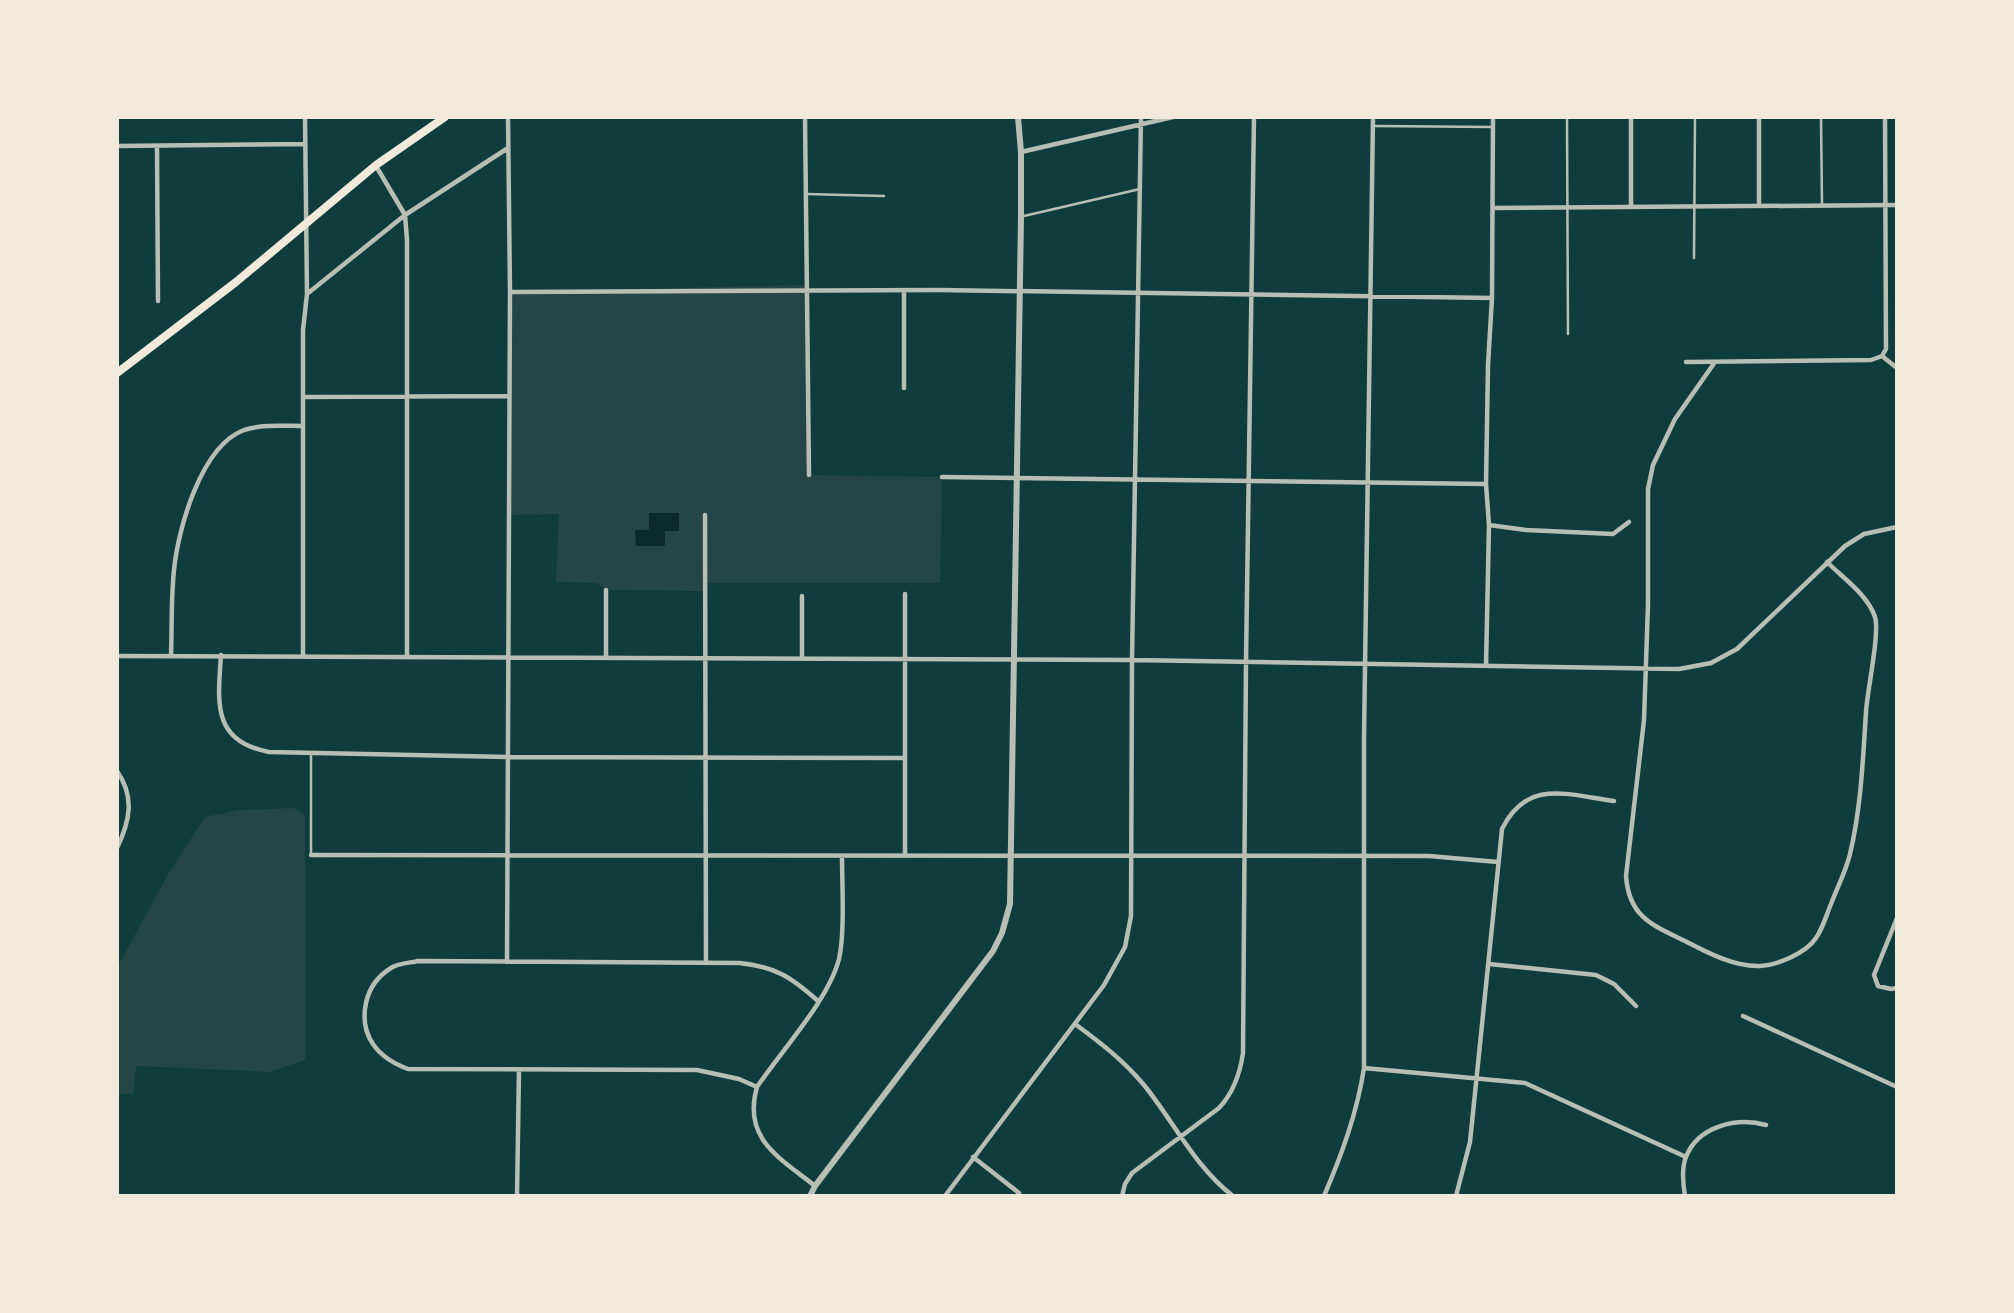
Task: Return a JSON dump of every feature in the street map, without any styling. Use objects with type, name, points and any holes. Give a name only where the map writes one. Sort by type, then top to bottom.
[{"type":"main road","points":[[117,373],[219,296],[376,165],[445,117]]},
{"type":"street","points":[[303,655],[303,330],[307,294],[305,117]]},
{"type":"street","points":[[507,962],[510,292],[508,117]]},
{"type":"street","points":[[805,117],[809,475]]},
{"type":"street","points":[[810,1196],[993,951],[1002,933],[1010,904],[1013,855],[1021,217],[1018,117]]},
{"type":"street","points":[[945,1196],[1104,985],[1125,947],[1131,916],[1132,660],[1141,117]]},
{"type":"street","points":[[1021,152],[1172,117]]},
{"type":"street","points":[[1122,1196],[1132,1173],[1219,1108],[1233,1089],[1241,1070],[1244,1038],[1245,661],[1254,117]]},
{"type":"street","points":[[1324,1196],[1348,1138],[1364,1068],[1367,483],[1373,117]]},
{"type":"street","points":[[1486,666],[1489,525],[1486,484],[1492,298],[1493,117]]},
{"type":"street","points":[[1631,117],[1631,206]]},
{"type":"street","points":[[1759,117],[1759,205]]},
{"type":"street","points":[[1686,362],[1871,360],[1882,356],[1886,349],[1885,117]]},
{"type":"street","points":[[117,146],[305,144]]},
{"type":"street","points":[[157,146],[158,301]]},
{"type":"street","points":[[307,294],[405,215],[508,148]]},
{"type":"street","points":[[376,165],[405,215],[407,240],[407,657]]},
{"type":"street","points":[[1493,208],[1897,205]]},
{"type":"street","points":[[510,292],[904,290],[1492,298]]},
{"type":"street","points":[[904,290],[904,388]]},
{"type":"street","points":[[1882,356],[1897,368]]},
{"type":"street","points":[[1715,362],[1675,419],[1653,465],[1648,489],[1644,720],[1626,876],[1635,909],[1654,926],[1736,963],[1771,965],[1789,957],[1815,939],[1824,925],[1850,855],[1867,730],[1866,714],[1877,622],[1868,602],[1827,562]]},
{"type":"street","points":[[304,397],[509,396]]},
{"type":"street","points":[[171,656],[177,552],[190,504],[209,463],[226,441],[243,431],[273,425],[303,426]]},
{"type":"street","points":[[942,477],[1486,484]]},
{"type":"street","points":[[705,515],[706,963]]},
{"type":"street","points":[[1489,525],[1526,530],[1613,534],[1629,522]]},
{"type":"street","points":[[117,656],[905,658],[1646,669],[1695,667],[1711,663],[1737,649],[1827,562],[1864,534],[1897,527]]},
{"type":"street","points":[[606,590],[606,657]]},
{"type":"street","points":[[905,594],[905,855]]},
{"type":"street","points":[[802,596],[802,658]]},
{"type":"street","points":[[221,655],[219,712],[230,732],[243,743],[262,750],[508,757],[905,758]]},
{"type":"street","points":[[117,771],[126,783],[130,798],[128,823],[117,848]]},
{"type":"street","points":[[1456,1196],[1470,1142],[1503,829],[1510,815],[1523,801],[1547,794],[1615,801]]},
{"type":"street","points":[[311,855],[1429,856],[1498,862]]},
{"type":"street","points":[[815,1186],[772,1152],[759,1135],[753,1115],[753,1099],[757,1087],[831,980],[839,959],[842,856]]},
{"type":"street","points":[[1897,918],[1874,975],[1878,986],[1897,988]]},
{"type":"street","points":[[757,1087],[739,1079],[697,1070],[408,1069],[391,1062],[377,1050],[366,1033],[364,1022],[368,995],[372,987],[392,967],[418,961],[740,963],[774,969],[793,979],[818,1001]]},
{"type":"street","points":[[1489,964],[1596,975],[1614,984],[1636,1006]]},
{"type":"street","points":[[1743,1017],[1897,1087]]},
{"type":"street","points":[[1075,1024],[1127,1066],[1215,1180],[1233,1196]]},
{"type":"street","points":[[1364,1068],[1514,1081],[1537,1087],[1686,1157]]},
{"type":"street","points":[[517,1196],[519,1070]]},
{"type":"street","points":[[1685,1196],[1683,1171],[1686,1157],[1699,1139],[1723,1125],[1740,1122],[1766,1125]]},
{"type":"street","points":[[973,1157],[1019,1193]]},
{"type":"lane","points":[[1567,117],[1568,334]]},
{"type":"lane","points":[[1694,258],[1695,117]]},
{"type":"lane","points":[[1821,117],[1822,205]]},
{"type":"lane","points":[[1373,126],[1493,127]]},
{"type":"lane","points":[[1021,217],[1140,189]]},
{"type":"lane","points":[[806,194],[884,195]]},
{"type":"lane","points":[[311,753],[311,855]]},
{"type":"shaded area","points":[[806,285],[809,475],[942,477],[940,583],[705,583],[704,591],[606,590],[597,583],[556,582],[559,514],[508,515],[510,292]]},
{"type":"shaded area","points":[[649,513],[679,513],[679,531],[665,531],[665,546],[636,546],[635,530],[649,530]]},
{"type":"shaded area","points":[[293,808],[305,815],[305,1060],[270,1072],[136,1066],[133,1094],[117,1094],[117,968],[167,876],[205,817],[239,810]]}]
